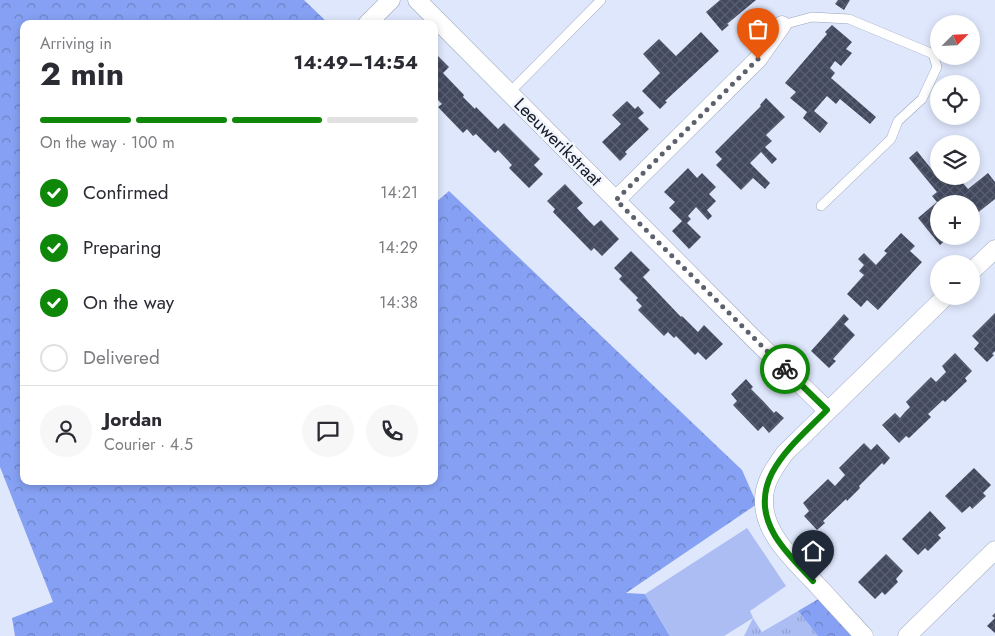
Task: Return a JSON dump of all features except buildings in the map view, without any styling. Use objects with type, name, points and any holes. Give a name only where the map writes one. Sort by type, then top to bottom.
[{"type":"street","points":[[371,20],[391,0]]},
{"type":"street","name":"Leeuwerikstraat","points":[[417,0],[437,20]]},
{"type":"street","name":"Leeuwerikstraat","points":[[438,21],[827,410]]},
{"type":"street","points":[[616,200],[758,59],[782,25]]},
{"type":"street","points":[[980,263],[995,249]]},
{"type":"street","points":[[864,636],[788,553],[775,536],[767,520],[764,502],[766,486],[772,470],[785,453],[937,305]]},
{"type":"street","points":[[907,636],[995,550]]},
{"type":"lane","points":[[509,93],[601,0]]},
{"type":"lane","points":[[782,25],[812,17],[849,19],[933,54],[937,67],[922,99],[898,121],[891,139],[821,206]]},
{"type":"green space","points":[[0,0],[304,0],[325,20],[20,20],[20,485],[438,485],[438,201],[449,191],[742,470],[757,504],[626,593],[645,594],[670,636],[15,636],[12,618],[53,602],[0,467]]},
{"type":"green space","points":[[747,528],[786,586],[750,611],[753,618],[724,636],[670,636],[645,594]]},
{"type":"green space","points":[[820,598],[855,636],[818,636],[798,611]]},
{"type":"green space","points":[[798,611],[818,636],[744,636],[753,618],[762,632]]},
{"type":"way so far","points":[[758,59],[616,200],[785,369]]},
{"type":"route","points":[[785,369],[827,410],[785,453],[772,470],[766,486],[764,502],[767,520],[775,536],[813,581]]}]
